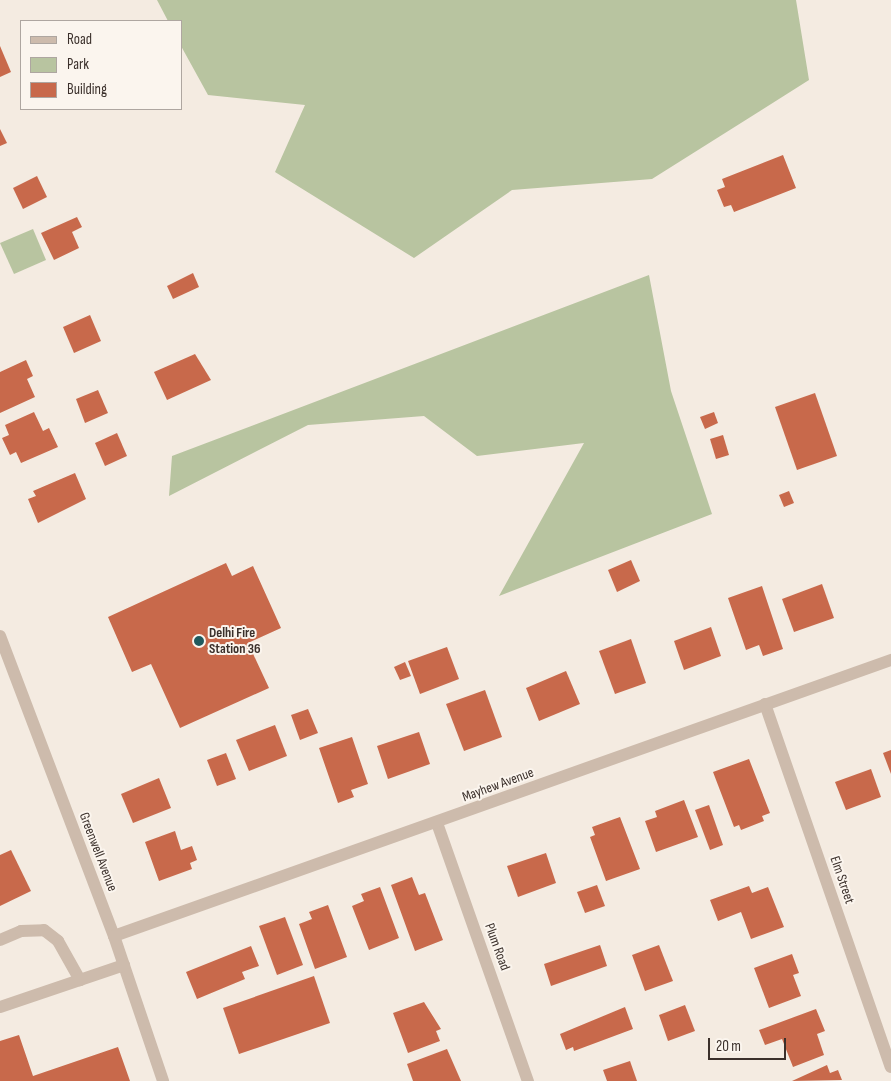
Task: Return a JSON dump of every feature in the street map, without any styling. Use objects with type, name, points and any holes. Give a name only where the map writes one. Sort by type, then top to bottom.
[{"type":"street","name":"Greenwell Avenue","points":[[0,636],[114,936],[163,1081]]},
{"type":"street","name":"Mayhew Avenue","points":[[114,936],[437,823],[891,660]]},
{"type":"street","name":"Elm Street","points":[[765,704],[891,1067]]},
{"type":"street","name":"Plum Road","points":[[437,823],[528,1081]]},
{"type":"street","points":[[0,940],[21,931],[44,930],[58,941],[80,980]]},
{"type":"street","points":[[0,1007],[124,965]]},
{"type":"green space","points":[[157,0],[796,0],[809,80],[652,179],[512,190],[414,258],[275,172],[305,105],[208,95],[182,48],[182,20],[167,20]]},
{"type":"green space","points":[[33,229],[46,260],[14,274],[0,243]]},
{"type":"green space","points":[[649,275],[671,391],[712,514],[499,596],[584,443],[477,456],[424,416],[308,425],[169,496],[172,456]]},
{"type":"building","points":[[0,46],[11,72],[0,77]]},
{"type":"building","points":[[0,129],[7,143],[0,146]]},
{"type":"building","points":[[783,155],[796,188],[734,212],[731,205],[724,207],[717,190],[725,187],[722,179]]},
{"type":"building","points":[[37,176],[47,197],[23,209],[13,188]]},
{"type":"building","points":[[77,217],[82,227],[72,232],[79,248],[54,260],[41,233]]},
{"type":"building","points":[[193,273],[199,287],[173,299],[167,286]]},
{"type":"building","points":[[90,315],[101,341],[74,353],[63,327]]},
{"type":"building","points":[[195,354],[211,380],[167,400],[154,372]]},
{"type":"building","points":[[26,360],[33,376],[27,379],[35,397],[0,413],[0,372]]},
{"type":"building","points":[[98,390],[108,413],[85,423],[76,399]]},
{"type":"building","points":[[815,393],[837,456],[797,470],[775,407]]},
{"type":"building","points":[[34,412],[43,431],[49,428],[58,447],[21,463],[16,452],[10,455],[2,438],[9,435],[5,425]]},
{"type":"building","points":[[714,412],[718,423],[705,429],[700,417]]},
{"type":"building","points":[[117,433],[127,456],[105,466],[95,443]]},
{"type":"building","points":[[723,435],[729,455],[716,459],[710,439]]},
{"type":"building","points":[[75,473],[86,499],[38,523],[28,499],[36,496],[33,491]]},
{"type":"building","points":[[789,491],[794,503],[784,507],[779,495]]},
{"type":"building","points":[[631,560],[640,581],[617,592],[608,570]]},
{"type":"building","points":[[226,563],[232,576],[253,566],[281,628],[248,643],[269,688],[180,728],[151,664],[132,672],[108,617]]},
{"type":"building","points":[[822,584],[834,618],[794,632],[782,599]]},
{"type":"building","points":[[762,586],[783,649],[763,656],[759,645],[746,650],[728,598]]},
{"type":"building","points":[[711,627],[721,656],[684,670],[674,641]]},
{"type":"building","points":[[631,639],[646,683],[615,694],[599,651]]},
{"type":"building","points":[[447,647],[459,679],[420,694],[408,661]]},
{"type":"building","points":[[405,662],[411,676],[400,680],[394,667]]},
{"type":"building","points":[[566,671],[580,704],[539,721],[526,688]]},
{"type":"building","points":[[485,690],[502,737],[464,751],[446,704]]},
{"type":"building","points":[[308,709],[318,733],[300,740],[291,715]]},
{"type":"building","points":[[275,725],[287,756],[249,771],[236,740]]},
{"type":"building","points":[[419,732],[430,764],[388,779],[377,746]]},
{"type":"building","points":[[352,737],[368,784],[351,790],[354,797],[338,803],[319,748]]},
{"type":"building","points":[[891,750],[891,774],[883,753]]},
{"type":"building","points":[[226,753],[236,779],[217,786],[207,760]]},
{"type":"building","points":[[749,759],[770,813],[762,816],[764,821],[741,830],[739,825],[734,827],[713,772]]},
{"type":"building","points":[[871,769],[881,797],[846,810],[835,782]]},
{"type":"building","points":[[159,778],[171,808],[133,823],[121,794]]},
{"type":"building","points":[[684,800],[698,837],[656,852],[645,821],[657,817],[655,811]]},
{"type":"building","points":[[709,805],[723,845],[710,850],[695,810]]},
{"type":"building","points":[[620,817],[640,869],[606,881],[590,837],[595,835],[592,827]]},
{"type":"building","points":[[175,831],[181,850],[192,846],[197,860],[190,863],[192,869],[159,881],[145,842]]},
{"type":"building","points":[[11,850],[31,891],[0,906],[0,855]]},
{"type":"building","points":[[546,853],[556,883],[518,897],[507,866]]},
{"type":"building","points":[[412,877],[419,895],[425,893],[443,940],[415,951],[391,885]]},
{"type":"building","points":[[597,885],[605,906],[585,913],[577,892]]},
{"type":"building","points":[[749,886],[752,893],[768,887],[784,927],[751,939],[741,912],[718,921],[710,900]]},
{"type":"building","points":[[380,887],[399,938],[369,950],[352,906],[364,901],[361,894]]},
{"type":"building","points":[[328,905],[347,957],[315,969],[299,924],[312,919],[309,912]]},
{"type":"building","points":[[285,917],[303,965],[277,975],[259,926]]},
{"type":"building","points":[[600,945],[607,966],[551,986],[544,964]]},
{"type":"building","points":[[659,945],[673,981],[645,991],[632,955]]},
{"type":"building","points":[[251,946],[259,966],[242,972],[245,979],[197,999],[186,972]]},
{"type":"building","points":[[792,954],[799,973],[793,975],[801,996],[769,1008],[754,968]]},
{"type":"building","points":[[314,976],[330,1023],[239,1054],[223,1008]]},
{"type":"building","points":[[424,1002],[441,1029],[436,1031],[440,1041],[408,1053],[393,1013]]},
{"type":"building","points":[[685,1005],[695,1031],[668,1041],[659,1015]]},
{"type":"building","points":[[625,1007],[633,1029],[574,1051],[573,1047],[566,1050],[560,1034]]},
{"type":"building","points":[[816,1009],[825,1031],[817,1034],[824,1055],[793,1067],[782,1039],[765,1045],[759,1030]]},
{"type":"building","points":[[19,1035],[33,1076],[118,1047],[130,1081],[0,1081],[0,1041]]},
{"type":"building","points":[[447,1049],[461,1081],[413,1081],[407,1064]]},
{"type":"building","points":[[630,1061],[637,1081],[607,1081],[603,1070]]},
{"type":"building","points":[[827,1065],[830,1073],[838,1070],[842,1080],[792,1081]]},
{"type":"place","name":"Delhi Fire Station 36","points":[[199,641]]}]
